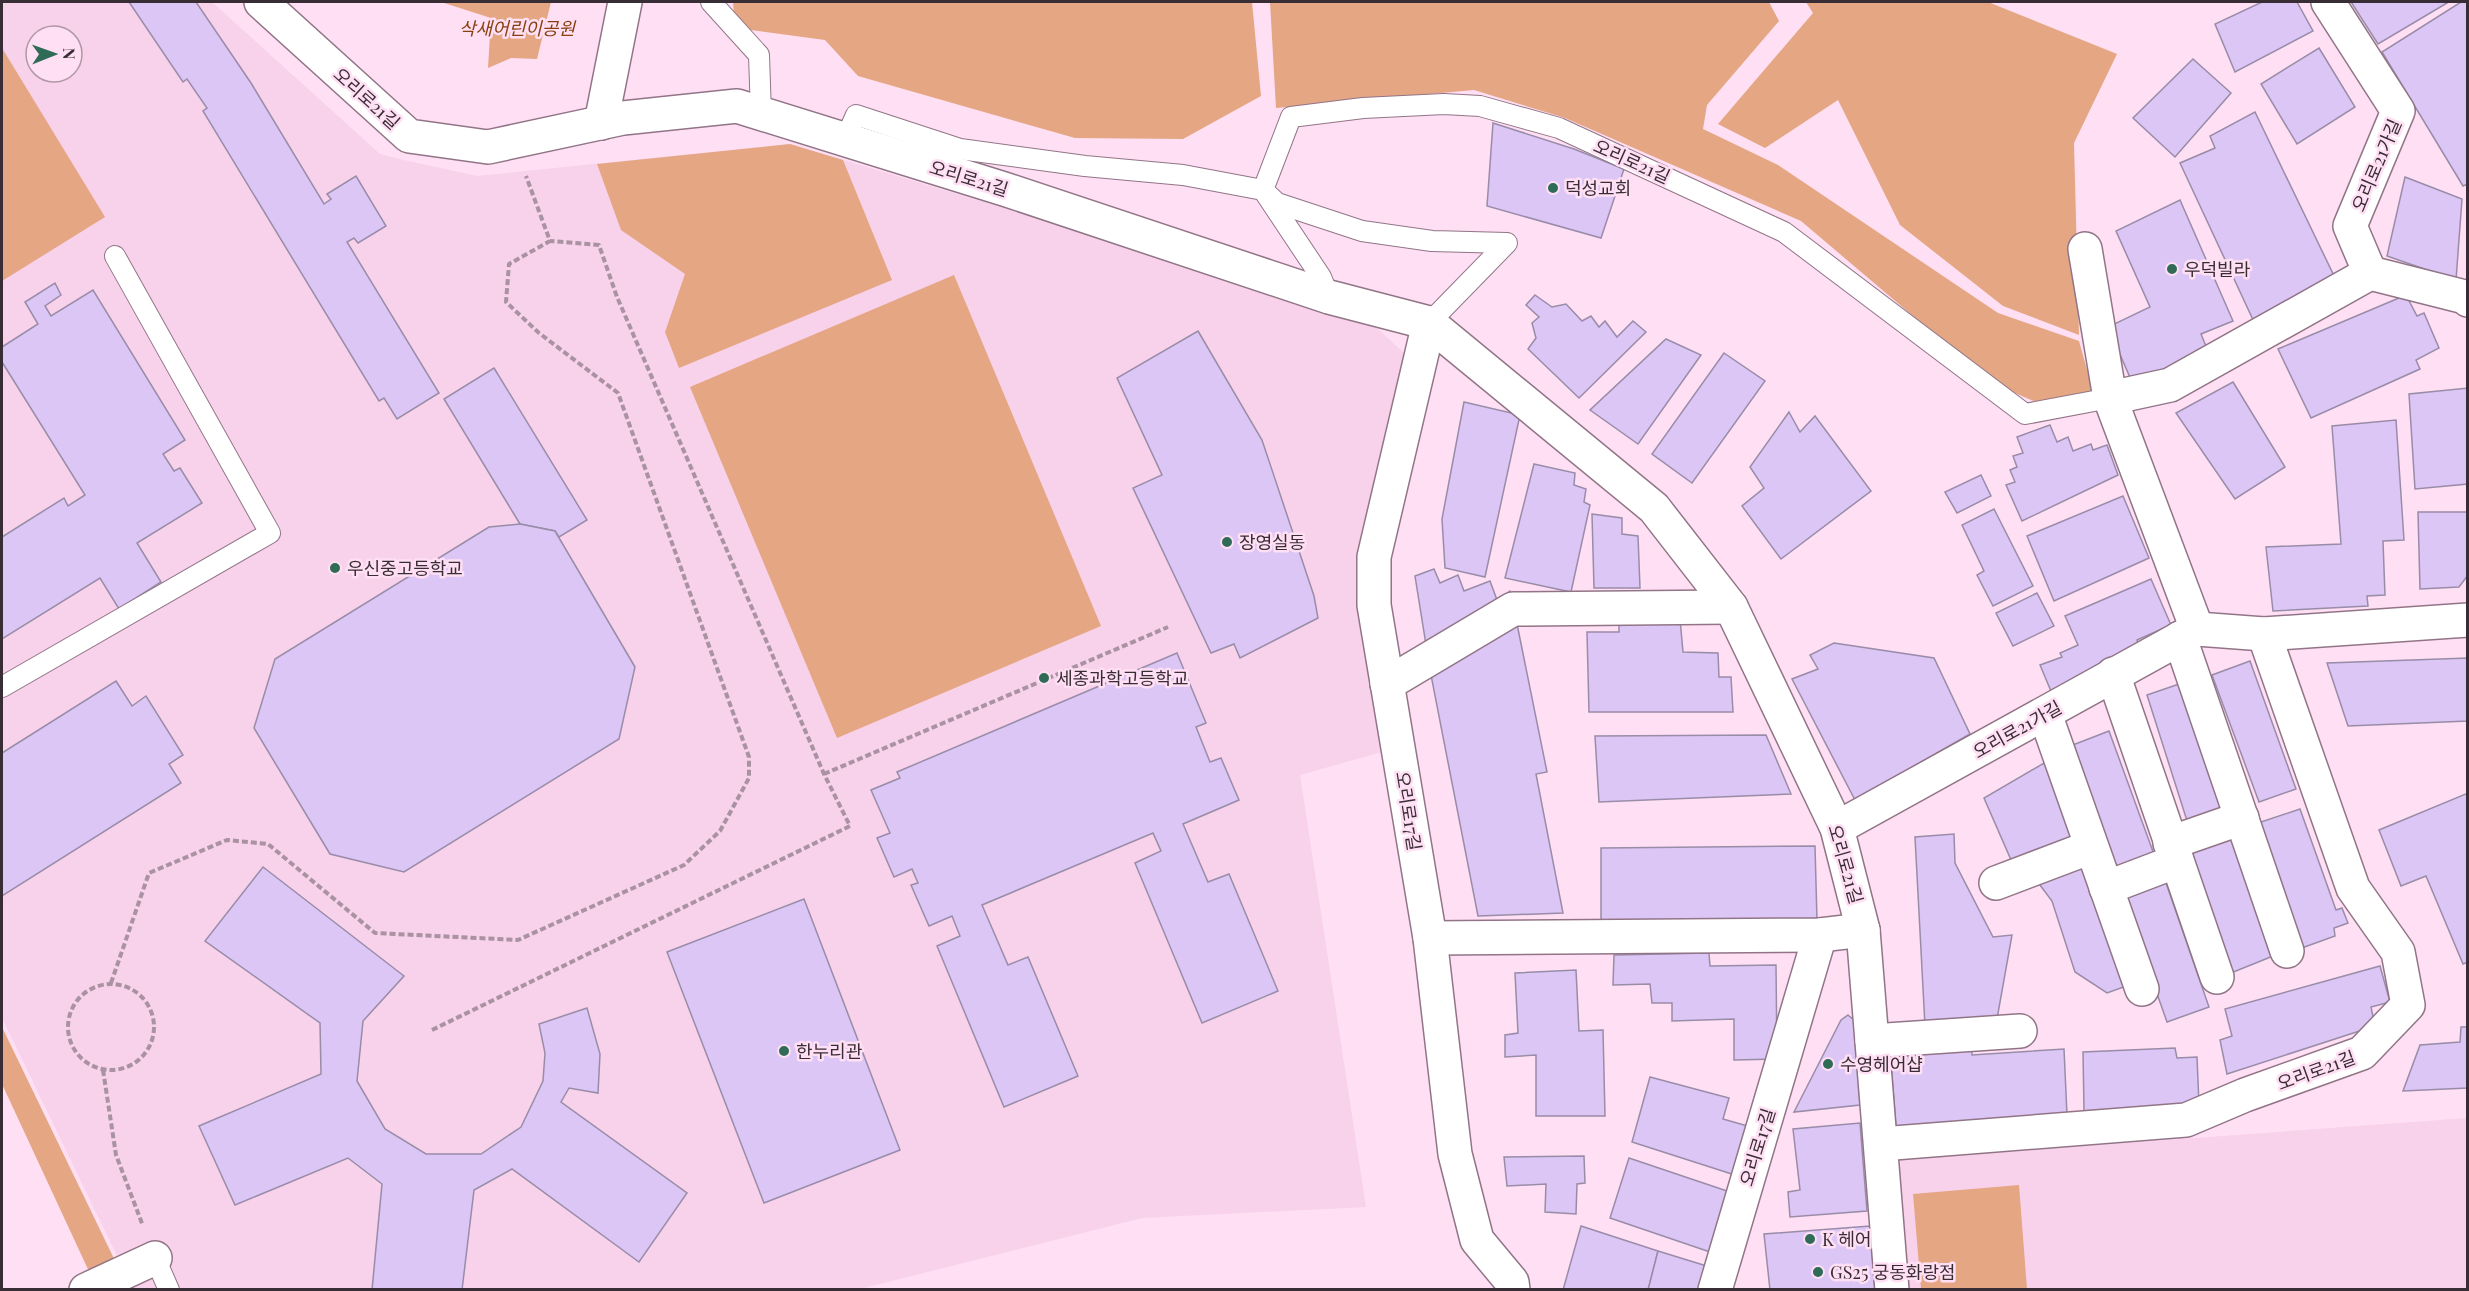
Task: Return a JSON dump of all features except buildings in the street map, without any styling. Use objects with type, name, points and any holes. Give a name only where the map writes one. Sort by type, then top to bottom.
[{"type":"street","name":"오리로21길","points":[[261,2],[409,136],[488,147],[623,118],[737,106],[1004,189],[1329,297],[1429,323],[1654,508],[1731,607],[1837,828],[1863,930],[1892,1290]]},
{"type":"street","points":[[601,123],[625,2]]},
{"type":"street","name":"오리로21가길","points":[[2328,2],[2398,111],[2350,226],[2370,273]]},
{"type":"street","points":[[2085,249],[2110,398],[2189,634],[2242,818],[2288,951]]},
{"type":"street","points":[[2110,398],[2170,385],[2370,273],[2467,297]]},
{"type":"street","name":"오리로17길","points":[[1429,323],[1374,557],[1374,605],[1430,938],[1455,1154],[1477,1240],[1512,1282],[1513,1290]]},
{"type":"street","points":[[1388,684],[1513,609],[1731,607]]},
{"type":"street","points":[[2189,634],[2264,634],[2468,620]]},
{"type":"street","name":"오리로21가길","points":[[1837,828],[2189,634]]},
{"type":"street","name":"오리로21길","points":[[1881,1144],[2186,1120],[2245,1095],[2362,1053],[2408,1005],[2398,952],[2353,888],[2264,634]]},
{"type":"street","points":[[2113,674],[2217,977]]},
{"type":"street","points":[[2045,714],[2142,990]]},
{"type":"street","points":[[2106,888],[2242,818]]},
{"type":"street","points":[[1996,883],[2091,847]]},
{"type":"street","points":[[1430,938],[1820,935],[1863,930]]},
{"type":"street","name":"오리로17길","points":[[1715,1290],[1820,935]]},
{"type":"street","points":[[1872,1041],[2020,1031]]},
{"type":"street","points":[[86,1290],[155,1258]]},
{"type":"lane","points":[[711,2],[759,55],[761,114]]},
{"type":"lane","name":"오리로21길","points":[[1263,190],[1291,117],[1363,108],[1444,104],[1480,106],[1559,128],[1784,232],[2025,414],[2110,398]]},
{"type":"lane","points":[[845,140],[856,115],[960,149],[1085,166],[1183,175],[1263,190],[1277,202],[1362,231],[1432,241],[1507,243],[1429,323]]},
{"type":"lane","points":[[1263,190],[1320,277],[1329,297]]},
{"type":"lane","points":[[2,687],[270,533],[115,256]]},
{"type":"lane","points":[[155,1258],[169,1290]]},
{"type":"path","points":[[524,171],[550,241]]},
{"type":"path","points":[[111,983],[149,873],[226,840],[268,844],[375,933],[518,940],[684,865],[720,831],[749,778],[749,757],[618,393],[539,333],[506,302],[509,264],[550,241],[599,245],[616,297],[824,774],[850,825],[432,1030]]},
{"type":"path","points":[[824,774],[1168,627]]},
{"type":"path","points":[[111,983],[125,986],[147,1003],[153,1017],[154,1031],[150,1045],[142,1057],[131,1066],[117,1070],[103,1070],[90,1065],[79,1056],[71,1044],[67,1030],[69,1016],[79,998],[97,986],[111,983]]},
{"type":"path","points":[[103,1070],[116,1155],[155,1258]]},
{"type":"shaded area","name":"세종과학고등학교","points":[[2,2],[212,2],[380,154],[399,159],[477,176],[790,144],[1201,267],[1377,328],[1407,356],[1379,480],[1389,750],[1300,775],[1366,1207],[1142,1218],[860,1289],[133,1289],[2,1018]]},
{"type":"shaded area","points":[[2467,1118],[2467,1289],[1892,1289],[1883,1161]]},
{"type":"green space","name":"삭새어린이공원","points":[[441,2],[551,2],[537,59],[511,58],[488,68],[491,18]]},
{"type":"green space","points":[[733,2],[1252,2],[1261,96],[1183,139],[1075,138],[858,76],[825,40],[735,28]]},
{"type":"green space","points":[[1270,2],[1769,2],[1779,21],[1707,105],[1703,129],[1778,165],[1998,313],[2079,341],[2094,395],[2036,402],[1992,383],[1801,221],[1565,118],[1474,90],[1276,108]]},
{"type":"green space","points":[[1806,2],[1988,2],[2117,54],[2074,143],[2079,335],[2003,306],[1900,225],[1838,100],[1765,148],[1718,124],[1813,13]]},
{"type":"green space","points":[[2,48],[105,217],[2,281]]},
{"type":"green space","points":[[790,144],[843,160],[892,280],[679,368],[665,332],[685,274],[621,230],[597,164]]},
{"type":"green space","points":[[954,275],[1101,626],[837,738],[690,387]]},
{"type":"green space","points":[[2,1027],[119,1269],[93,1280],[2,1084]]},
{"type":"green space","points":[[2019,1185],[2027,1289],[1921,1289],[1913,1194]]},
{"type":"place","name":"덕성교회","points":[[1553,188]]},
{"type":"place","name":"우덕빌라","points":[[2172,269]]},
{"type":"place","name":"장영실동","points":[[1227,542]]},
{"type":"place","name":"우신중고등학교","points":[[335,568]]},
{"type":"place","name":"세종과학고등학교","points":[[1044,678]]},
{"type":"place","name":"한누리관","points":[[784,1051]]},
{"type":"place","name":"수영헤어샵","points":[[1828,1064]]},
{"type":"place","name":"K 헤어","points":[[1810,1239]]},
{"type":"place","name":"GS25 궁동화랑점","points":[[1818,1272]]}]
